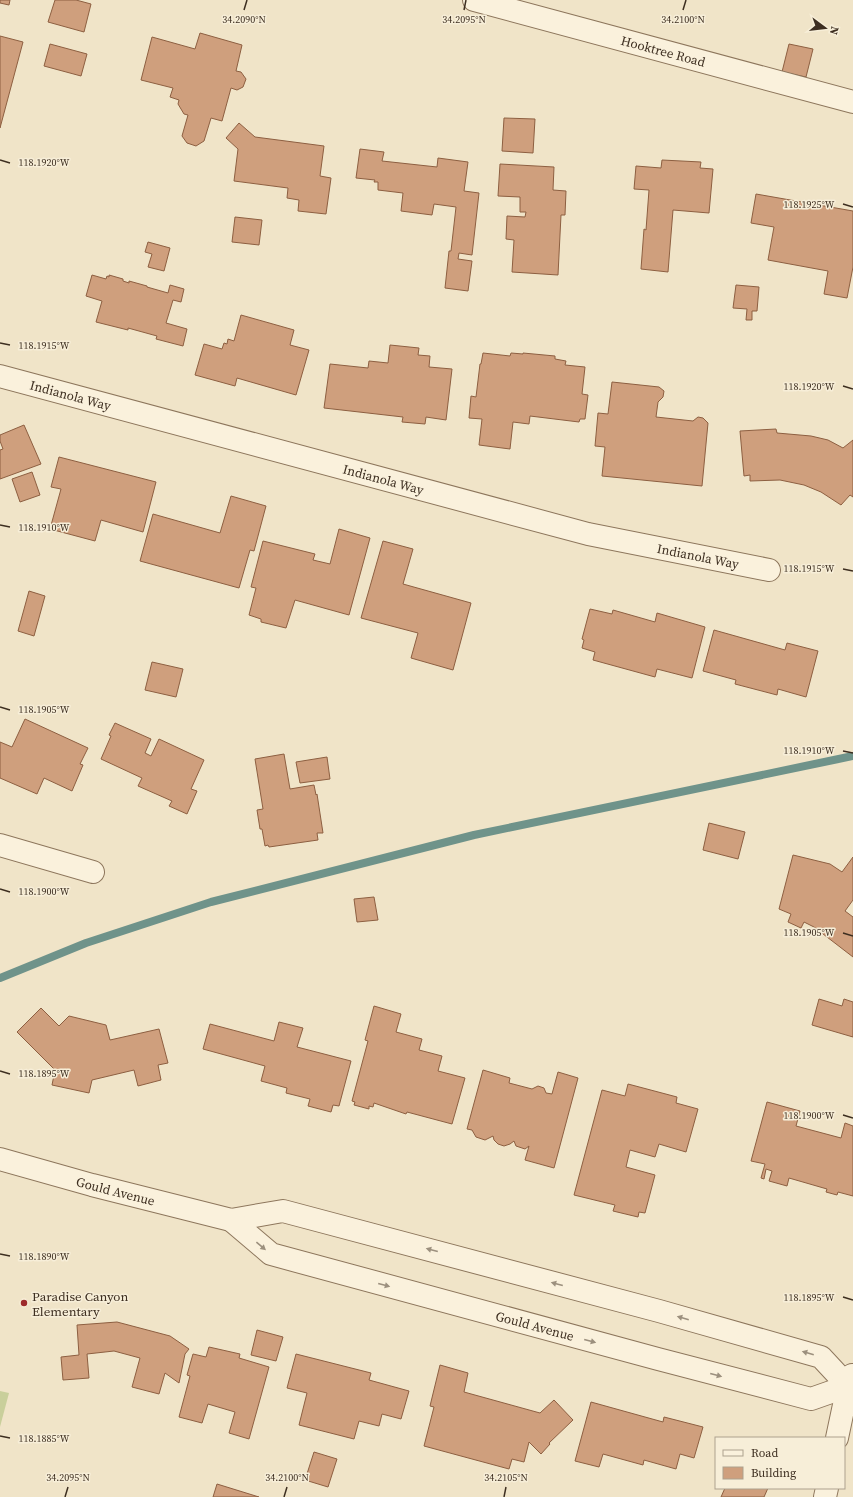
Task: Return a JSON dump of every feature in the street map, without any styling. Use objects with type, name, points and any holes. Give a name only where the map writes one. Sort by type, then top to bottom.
[{"type":"street","name":"Hooktree Road","points":[[474,0],[853,102]]},
{"type":"street","name":"Indianola Way","points":[[0,376],[588,534],[769,570]]},
{"type":"street","points":[[0,845],[93,872]]},
{"type":"street","name":"Gould Avenue","points":[[0,1160],[231,1220],[283,1211],[652,1309],[821,1357],[850,1379],[811,1400],[658,1360],[271,1254],[231,1220]]},
{"type":"street","points":[[837,1437],[850,1379]]},
{"type":"green space","points":[[0,1391],[9,1393],[0,1427]]},
{"type":"building","points":[[0,0],[10,0],[9,5],[0,3]]},
{"type":"building","points":[[55,0],[76,0],[91,4],[84,32],[48,22]]},
{"type":"building","points":[[200,33],[242,45],[236,71],[241,72],[246,79],[243,87],[237,90],[231,88],[222,121],[211,118],[204,141],[196,146],[187,143],[182,136],[188,115],[184,114],[178,104],[179,100],[170,97],[173,88],[141,80],[152,37],[195,49]]},
{"type":"building","points":[[0,36],[23,42],[0,128]]},
{"type":"building","points":[[50,44],[87,54],[81,76],[44,66]]},
{"type":"building","points":[[789,44],[813,49],[806,77],[782,72]]},
{"type":"building","points":[[504,118],[535,119],[533,153],[502,151]]},
{"type":"building","points":[[239,123],[255,137],[324,146],[320,176],[331,178],[326,214],[298,211],[299,200],[287,198],[288,188],[234,181],[238,149],[226,138]]},
{"type":"building","points":[[360,149],[384,152],[382,161],[437,167],[438,158],[468,162],[464,191],[479,193],[472,255],[459,253],[458,259],[472,261],[468,291],[445,288],[456,207],[434,204],[432,215],[401,211],[403,193],[378,190],[378,182],[374,182],[375,180],[356,178]]},
{"type":"building","points":[[662,160],[701,162],[700,168],[713,169],[709,213],[673,210],[668,272],[641,269],[649,190],[634,189],[636,166],[661,168]]},
{"type":"building","points":[[500,164],[554,167],[553,190],[566,191],[565,215],[561,215],[558,275],[512,272],[514,240],[506,239],[507,216],[525,217],[526,212],[520,212],[520,197],[498,196]]},
{"type":"building","points":[[756,194],[853,211],[853,267],[847,298],[824,294],[828,271],[768,260],[774,227],[751,223]]},
{"type":"building","points":[[235,217],[262,220],[259,245],[232,242]]},
{"type":"building","points":[[148,242],[170,248],[164,271],[148,267],[152,254],[145,252]]},
{"type":"building","points":[[92,275],[106,279],[109,275],[123,279],[123,281],[129,283],[129,281],[168,293],[170,285],[184,289],[181,302],[173,300],[166,323],[187,329],[183,346],[156,339],[157,336],[128,328],[128,330],[96,322],[102,301],[86,296]]},
{"type":"building","points":[[736,285],[759,287],[757,311],[752,311],[752,320],[746,320],[747,309],[733,308]]},
{"type":"building","points":[[241,315],[294,330],[290,345],[309,350],[296,395],[237,378],[235,386],[195,375],[204,344],[222,349],[224,343],[227,344],[228,339],[234,341]]},
{"type":"building","points":[[390,345],[419,348],[418,355],[430,356],[429,367],[452,369],[446,420],[426,417],[425,424],[402,422],[403,417],[324,408],[330,364],[368,368],[369,361],[388,363]]},
{"type":"building","points":[[483,353],[510,356],[511,353],[523,353],[555,356],[555,359],[566,361],[565,365],[585,367],[582,394],[588,395],[585,419],[580,419],[579,422],[530,416],[529,424],[513,422],[510,449],[479,445],[482,419],[469,418],[471,396],[476,397],[480,364]]},
{"type":"building","points":[[612,382],[659,387],[664,391],[663,397],[658,402],[656,417],[693,421],[698,417],[703,418],[708,423],[702,486],[602,476],[605,447],[595,446],[598,413],[608,414]]},
{"type":"building","points":[[24,425],[41,464],[0,479],[0,450],[3,449],[0,441],[0,435]]},
{"type":"building","points":[[776,429],[777,433],[811,436],[828,440],[843,448],[853,440],[853,497],[850,495],[841,505],[821,492],[804,485],[780,480],[750,481],[750,475],[744,476],[740,431]]},
{"type":"building","points":[[59,457],[156,482],[143,532],[101,520],[95,541],[50,529],[61,489],[51,487]]},
{"type":"building","points":[[32,472],[40,495],[20,502],[12,479]]},
{"type":"building","points":[[231,496],[266,506],[254,551],[250,550],[239,588],[140,561],[153,514],[220,533]]},
{"type":"building","points":[[339,529],[370,538],[349,615],[295,600],[286,628],[261,622],[261,619],[249,615],[256,588],[251,587],[263,541],[315,554],[313,560],[330,564]]},
{"type":"building","points":[[383,541],[413,549],[403,584],[471,603],[453,670],[411,658],[418,633],[361,618]]},
{"type":"building","points":[[29,591],[45,596],[34,636],[18,631]]},
{"type":"building","points":[[590,609],[612,614],[613,610],[655,622],[657,613],[705,627],[692,678],[657,669],[655,677],[593,660],[595,652],[582,648],[584,640],[582,639]]},
{"type":"building","points":[[714,630],[785,650],[787,643],[818,651],[806,697],[778,689],[777,695],[735,684],[736,680],[703,671]]},
{"type":"building","points":[[152,662],[183,669],[176,697],[145,690]]},
{"type":"building","points":[[25,719],[88,748],[80,764],[83,765],[72,791],[44,778],[37,794],[0,778],[0,742],[12,747]]},
{"type":"building","points":[[115,723],[151,739],[145,753],[151,756],[159,739],[204,760],[191,789],[197,791],[187,814],[169,806],[172,801],[138,786],[142,778],[101,759],[111,736],[109,735]]},
{"type":"building","points":[[284,754],[290,789],[314,785],[316,795],[317,794],[323,833],[317,833],[318,840],[269,847],[268,845],[265,846],[262,829],[260,829],[257,810],[263,809],[255,759]]},
{"type":"building","points":[[327,757],[330,779],[300,783],[296,762]]},
{"type":"building","points":[[709,823],[745,832],[738,859],[703,850]]},
{"type":"building","points":[[793,855],[830,864],[842,872],[853,857],[853,900],[845,911],[853,917],[853,957],[814,927],[804,922],[801,928],[788,922],[791,914],[779,909]]},
{"type":"building","points":[[374,897],[378,920],[357,922],[354,899]]},
{"type":"building","points":[[819,999],[842,1006],[844,999],[853,1002],[853,1037],[812,1025]]},
{"type":"building","points":[[374,1006],[401,1014],[396,1032],[422,1039],[419,1050],[442,1056],[438,1071],[465,1078],[452,1124],[407,1112],[406,1114],[374,1103],[373,1107],[369,1106],[369,1109],[354,1105],[355,1102],[352,1101],[368,1041],[365,1040]]},
{"type":"building","points":[[41,1008],[59,1026],[69,1016],[106,1025],[110,1040],[159,1029],[168,1063],[158,1065],[161,1080],[138,1086],[134,1070],[92,1080],[89,1093],[52,1085],[55,1070],[17,1032]]},
{"type":"building","points":[[279,1022],[303,1028],[297,1047],[351,1061],[339,1106],[333,1105],[331,1112],[308,1106],[310,1099],[286,1093],[287,1088],[261,1081],[265,1066],[203,1049],[210,1024],[274,1041]]},
{"type":"building","points":[[483,1070],[510,1078],[509,1083],[532,1089],[538,1086],[544,1088],[546,1093],[552,1094],[558,1072],[578,1078],[554,1168],[525,1160],[529,1146],[525,1149],[516,1146],[514,1141],[504,1146],[498,1144],[494,1140],[493,1136],[485,1140],[476,1137],[472,1130],[467,1129]]},
{"type":"building","points":[[628,1084],[677,1097],[676,1103],[698,1109],[686,1152],[659,1144],[655,1157],[630,1150],[626,1167],[655,1175],[645,1213],[639,1212],[638,1217],[613,1211],[615,1205],[574,1195],[602,1090],[625,1096]]},
{"type":"building","points":[[767,1102],[800,1111],[796,1126],[841,1138],[845,1123],[853,1126],[853,1196],[838,1192],[837,1195],[826,1192],[827,1189],[789,1178],[787,1186],[769,1181],[772,1171],[766,1169],[764,1179],[761,1178],[765,1164],[751,1161]]},
{"type":"building","points":[[117,1322],[170,1336],[189,1349],[185,1354],[179,1383],[165,1373],[159,1394],[132,1387],[140,1358],[114,1351],[87,1354],[89,1378],[63,1380],[61,1357],[79,1355],[77,1325]]},
{"type":"building","points":[[257,1330],[283,1337],[276,1361],[251,1355]]},
{"type":"building","points":[[209,1347],[240,1354],[239,1358],[269,1367],[249,1439],[229,1433],[235,1412],[208,1404],[202,1423],[179,1417],[190,1376],[187,1375],[193,1354],[206,1357]]},
{"type":"building","points":[[296,1354],[371,1373],[369,1380],[409,1391],[401,1419],[382,1414],[379,1426],[359,1421],[354,1439],[299,1425],[307,1393],[287,1388]]},
{"type":"building","points":[[440,1365],[468,1373],[464,1392],[540,1413],[554,1400],[573,1420],[549,1443],[550,1444],[541,1454],[529,1442],[524,1462],[512,1459],[509,1469],[424,1446],[434,1407],[430,1406]]},
{"type":"building","points":[[591,1402],[663,1422],[664,1417],[703,1427],[694,1458],[680,1454],[676,1469],[644,1460],[643,1465],[603,1454],[599,1467],[575,1461]]},
{"type":"building","points":[[314,1452],[337,1459],[328,1487],[305,1480]]},
{"type":"building","points":[[217,1484],[259,1497],[213,1497]]},
{"type":"building","points":[[725,1489],[768,1489],[764,1497],[721,1497]]},
{"type":"waterway","points":[[0,978],[86,943],[211,902],[474,835],[853,756]]},
{"type":"place","name":"Paradise Canyon Elementary","points":[[24,1303]]}]
